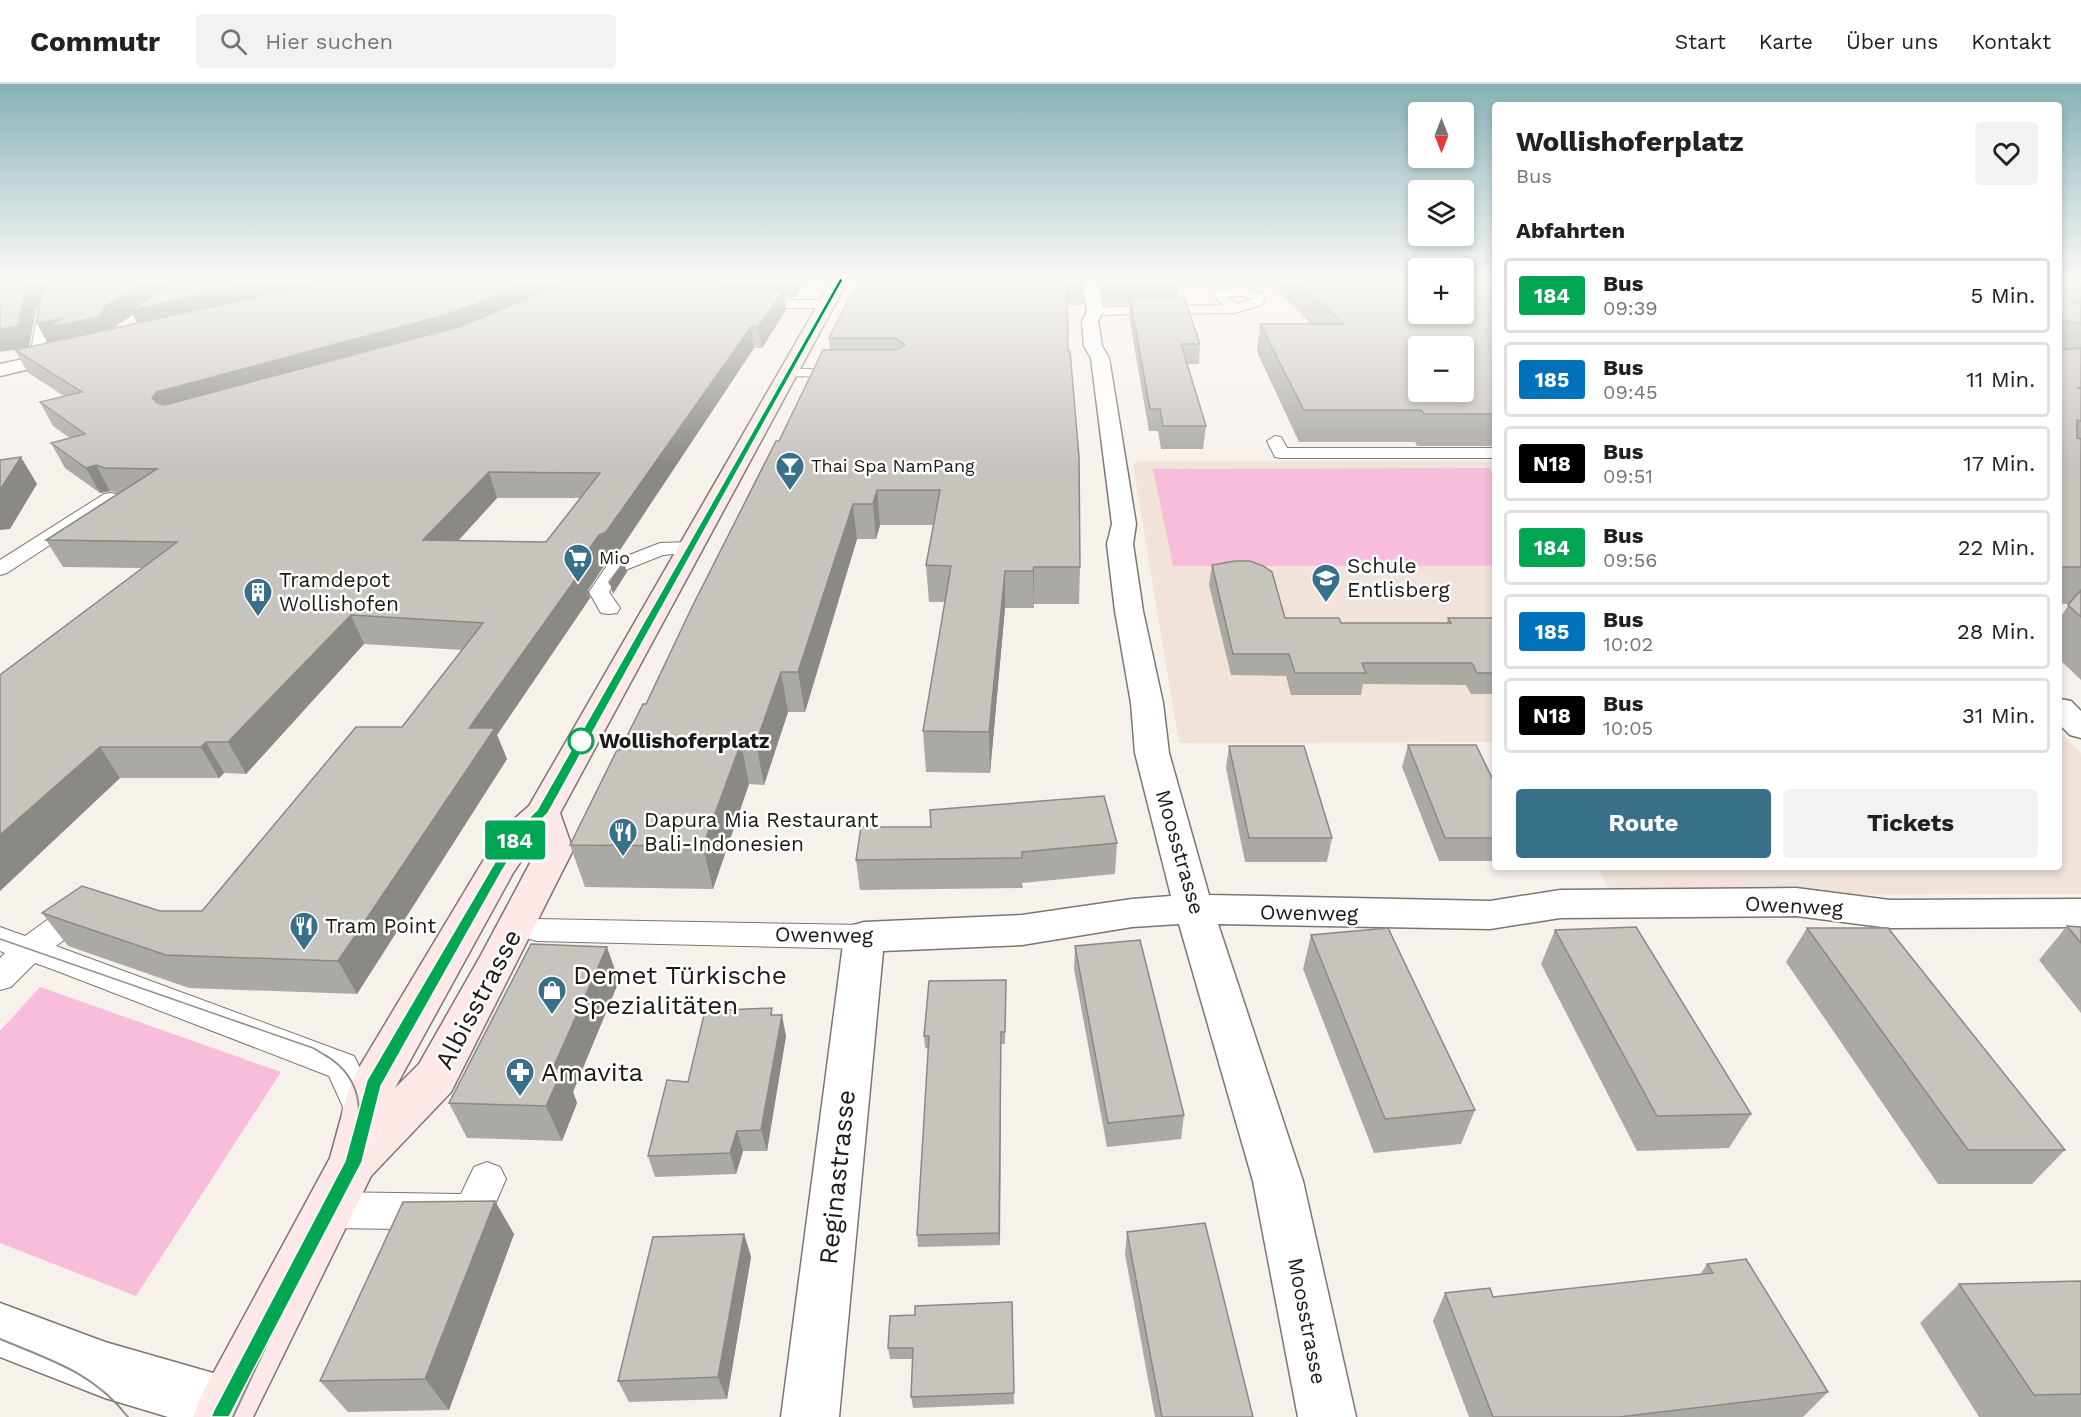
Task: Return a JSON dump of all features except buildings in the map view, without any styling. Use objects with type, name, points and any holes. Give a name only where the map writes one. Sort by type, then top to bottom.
[{"type":"main road","name":"Albisstrasse","points":[[224,1412],[353,1162],[435,1078],[498,962],[555,850],[542,813],[805,342]]},
{"type":"street","name":"Moosstrasse","points":[[1093,342],[1100,358],[1116,458],[1124,524],[1120,544],[1129,611],[1147,703],[1152,753],[1179,860],[1278,1180],[1326,1417]]},
{"type":"street","points":[[0,370],[84,351]]},
{"type":"street","points":[[2062,710],[2081,728]]},
{"type":"street","name":"Owenweg","points":[[864,937],[1022,930],[1132,914],[1195,909],[1490,915],[1560,904],[1797,902],[1890,914],[2081,913]]},
{"type":"street","name":"Reginastrasse","points":[[810,1417],[864,937]]},
{"type":"street","points":[[0,1330],[224,1412]]},
{"type":"lane","points":[[39,342],[38,350],[50,359]]},
{"type":"lane","points":[[788,373],[864,373]]},
{"type":"lane","points":[[1275,441],[1281,453],[1492,453]]},
{"type":"lane","points":[[0,569],[110,498]]},
{"type":"lane","points":[[609,608],[599,592],[615,568],[660,549],[690,548]]},
{"type":"lane","points":[[0,978],[14,944],[91,905]]},
{"type":"lane","name":"Owenweg","points":[[537,930],[864,937]]},
{"type":"lane","points":[[14,944],[342,1066],[361,1107],[353,1162]]},
{"type":"lane","points":[[329,1210],[472,1212],[487,1179]]},
{"type":"shaded area","name":"Schule Entlisberg","points":[[1492,461],[1492,742],[1179,743],[1133,466],[1135,462]]},
{"type":"shaded area","points":[[1489,468],[1492,472],[1492,566],[1173,566],[1153,469]]},
{"type":"shaded area","points":[[2062,734],[2081,753],[2081,894],[1613,895],[1599,870],[2062,870]]},
{"type":"shaded area","points":[[40,987],[281,1072],[136,1296],[0,1243],[0,1031]]},
{"type":"tram line","points":[[0,939],[313,1048],[327,1056]]},
{"type":"tram line","points":[[233,1417],[350,1165],[357,1134],[359,1104],[349,1077],[339,1065],[327,1056]]},
{"type":"tram line","points":[[0,1339],[53,1361],[85,1378],[115,1402],[128,1417]]},
{"type":"bus line","name":"184","points":[[222,1417],[353,1162],[373,1085],[496,870],[517,837],[542,813],[805,342]]},
{"type":"place","name":"Thai Spa NamPang","points":[[790,492]]},
{"type":"place","name":"Mio","points":[[578,584]]},
{"type":"place","name":"Schule Entlisberg","points":[[1326,604]]},
{"type":"place","name":"Tramdepot Wollishofen","points":[[258,618]]},
{"type":"place","name":"Wollishoferplatz","points":[[581,741]]},
{"type":"place","name":"Dapura Mia Restaurant Bali-Indonesien","points":[[623,858]]},
{"type":"place","name":"Tram Point","points":[[304,952]]},
{"type":"place","name":"Demet Türkische Spezialitäten","points":[[552,1016]]},
{"type":"place","name":"Amavita","points":[[520,1098]]}]
